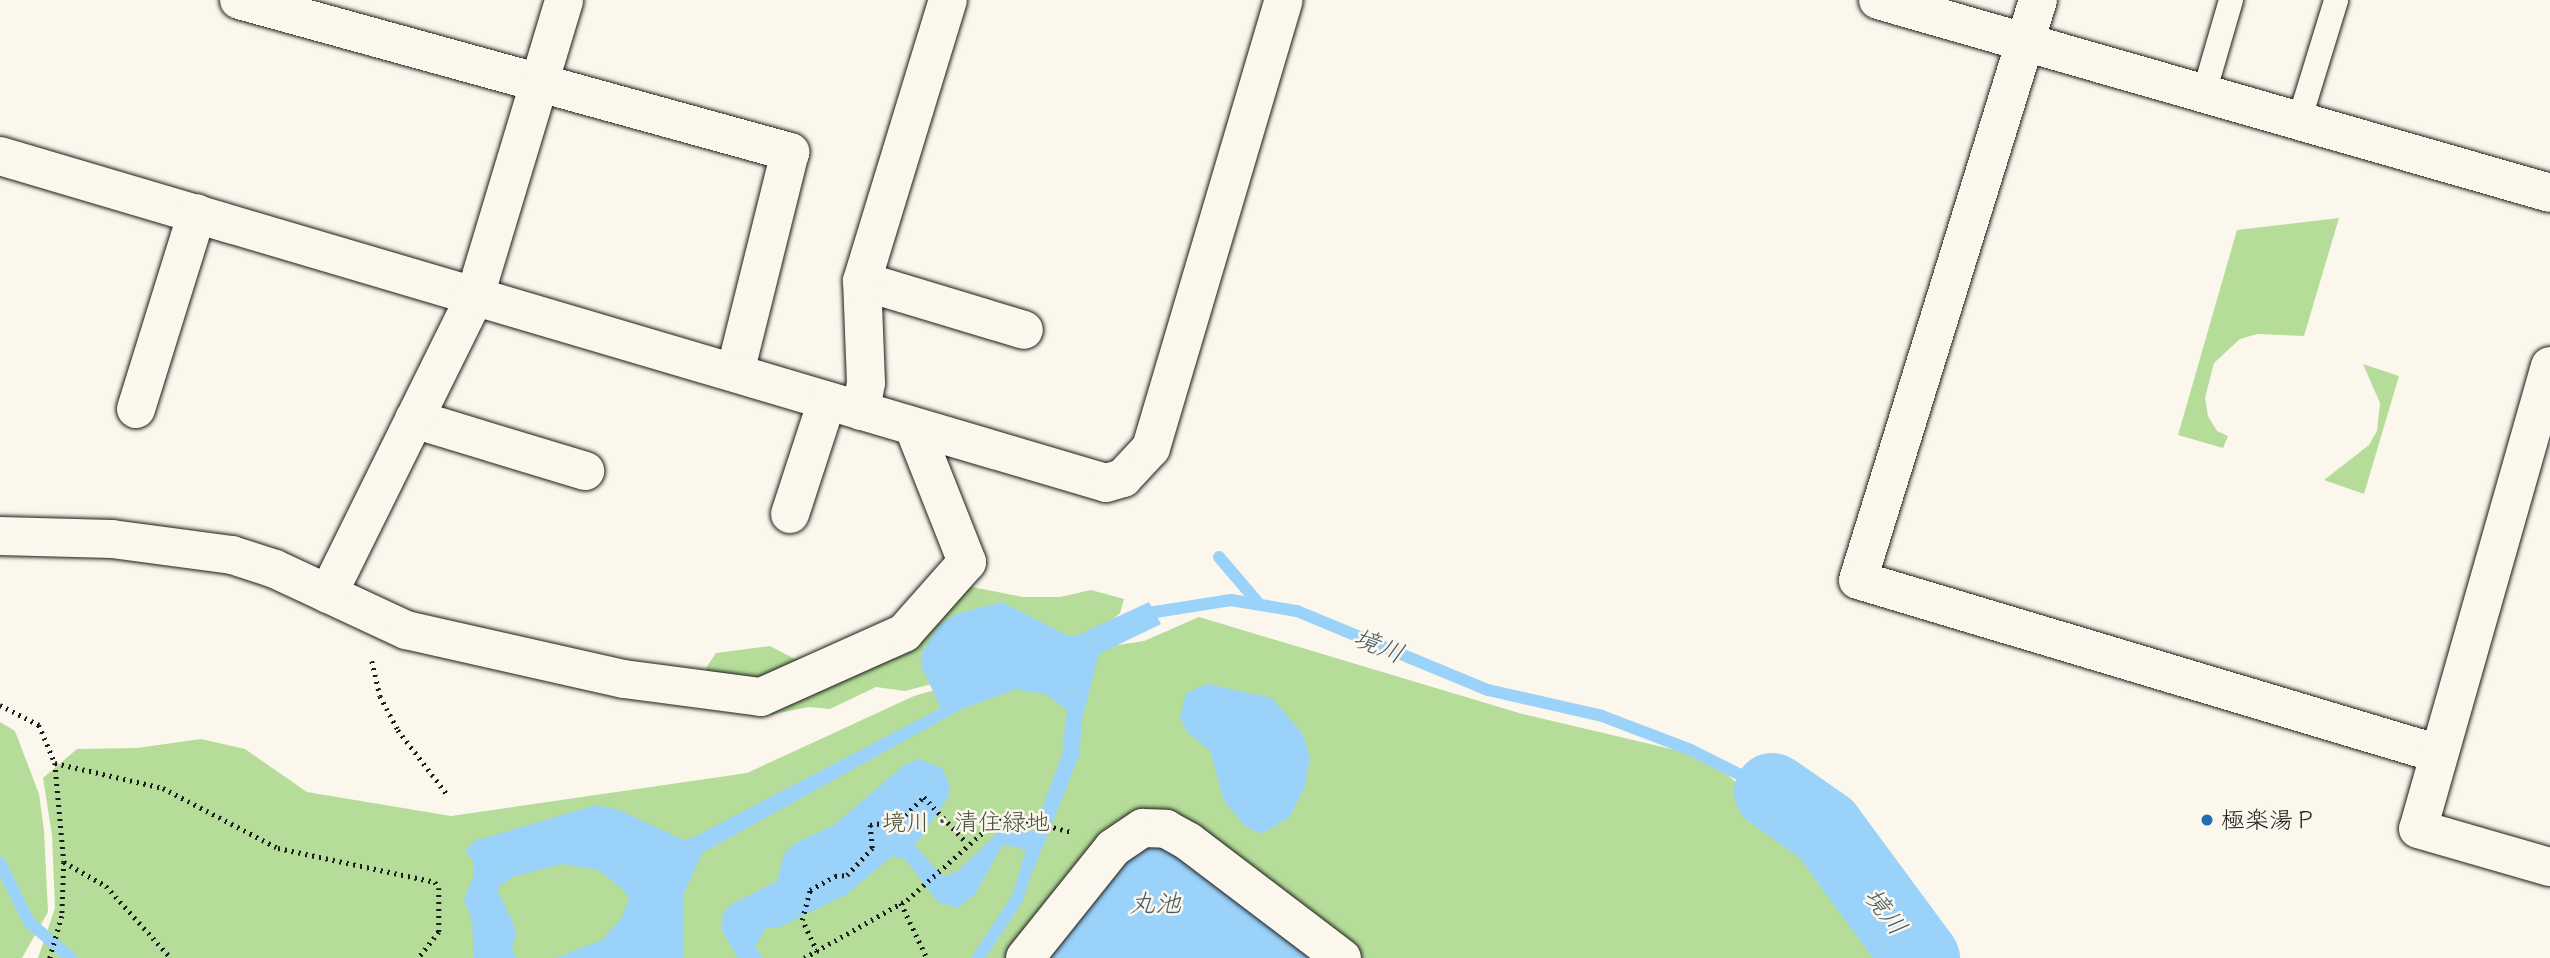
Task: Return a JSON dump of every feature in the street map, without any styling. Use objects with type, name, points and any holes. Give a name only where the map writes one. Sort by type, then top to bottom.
[{"type":"street","points":[[239,0],[541,86],[790,152],[736,372]]},
{"type":"street","points":[[327,594],[474,299],[541,86],[564,0]]},
{"type":"street","points":[[790,514],[844,406],[866,383],[862,281],[948,0]]},
{"type":"street","points":[[0,156],[197,213],[474,299],[736,372],[914,428],[1105,483],[1123,478],[1151,448],[1284,0]]},
{"type":"street","points":[[1878,0],[2550,193]]},
{"type":"street","points":[[2038,0],[1857,580],[2439,754]]},
{"type":"street","points":[[136,408],[197,213]]},
{"type":"street","points":[[862,281],[1024,330]]},
{"type":"street","points":[[2550,366],[2418,829],[2550,867]]},
{"type":"street","points":[[414,419],[585,471]]},
{"type":"street","points":[[0,536],[112,539],[232,555],[275,569],[372,618],[406,630],[624,679],[761,697],[904,633],[967,562],[914,428]]},
{"type":"street","points":[[1024,958],[1113,848],[1143,828],[1166,829],[1189,842],[1342,958]]},
{"type":"lane","points":[[2204,93],[2231,0]]},
{"type":"lane","points":[[2299,121],[2336,1]]},
{"type":"path","points":[[372,618],[372,664],[380,696],[398,730],[447,794]]},
{"type":"path","points":[[0,705],[39,725],[55,763],[64,862],[62,916],[55,931],[50,958]]},
{"type":"path","points":[[55,763],[163,788],[278,848],[435,882],[439,932],[419,958]]},
{"type":"path","points":[[817,952],[802,920],[810,890],[835,876],[847,874],[872,848],[870,825],[900,820],[924,797],[967,843]]},
{"type":"path","points":[[804,958],[901,903],[999,818],[1030,820],[1061,830]]},
{"type":"path","points":[[64,862],[106,886],[171,958]]},
{"type":"path","points":[[901,903],[927,958]]},
{"type":"green space","points":[[2339,218],[2304,336],[2257,334],[2240,339],[2214,363],[2205,398],[2208,416],[2217,431],[2228,436],[2223,448],[2178,435],[2237,230]]},
{"type":"green space","points":[[2363,364],[2399,376],[2364,494],[2324,480],[2369,445],[2377,431],[2380,403]]},
{"type":"green space","points":[[972,587],[1023,597],[1060,597],[1091,590],[1124,599],[1120,613],[1105,626],[943,681],[905,691],[876,687],[830,709],[808,707],[770,715],[742,708],[710,679],[706,668],[716,653],[770,646],[795,659],[833,651]]},
{"type":"green space","name":"境川・清住緑地","points":[[1199,617],[1519,713],[1705,757],[1815,846],[1900,958],[38,958],[55,908],[52,835],[43,778],[77,749],[137,748],[201,739],[245,749],[307,792],[451,816],[747,773],[914,696],[1060,654],[1144,641]]},
{"type":"green space","points":[[0,722],[15,731],[39,794],[44,831],[48,912],[22,958],[0,958]]},
{"type":"water","points":[[1002,602],[1066,635],[1076,636],[1149,602],[1161,624],[1099,654],[1082,719],[1079,756],[1034,869],[1021,865],[1026,850],[1003,844],[975,895],[957,908],[938,902],[905,859],[892,856],[847,894],[780,927],[767,927],[755,946],[763,958],[738,958],[721,929],[723,913],[730,905],[777,881],[784,853],[797,842],[834,825],[904,765],[918,759],[942,768],[950,786],[948,797],[915,846],[943,876],[958,871],[998,832],[1033,832],[1062,755],[1067,710],[1047,695],[1016,689],[962,709],[702,853],[684,894],[683,958],[556,958],[602,940],[621,919],[629,899],[624,890],[598,870],[562,864],[512,877],[497,889],[516,932],[512,950],[517,958],[474,958],[472,921],[464,900],[474,874],[473,860],[465,851],[474,841],[596,805],[619,810],[683,840],[692,838],[941,708],[921,666],[922,652],[940,625],[955,614]]},
{"type":"water","points":[[1207,684],[1272,698],[1303,734],[1310,758],[1305,786],[1290,817],[1261,834],[1245,826],[1224,801],[1210,751],[1187,732],[1180,717],[1186,693]]},
{"type":"water","name":"丸池","points":[[1161,837],[1320,958],[1041,958],[1099,881]]},
{"type":"waterway","points":[[1219,557],[1259,604]]},
{"type":"waterway","name":"境川","points":[[1141,619],[1155,612],[1231,600],[1297,611],[1488,690],[1602,716],[1691,750],[1772,791]]},
{"type":"waterway","name":"境川","points":[[1772,791],[1825,828],[1921,958]]},
{"type":"waterway","name":"境川","points":[[978,958],[1017,899],[1032,853]]},
{"type":"waterway","name":"境川","points":[[0,863],[29,922],[71,958]]},
{"type":"place","name":"極楽湯Ｐ","points":[[2207,820]]}]
